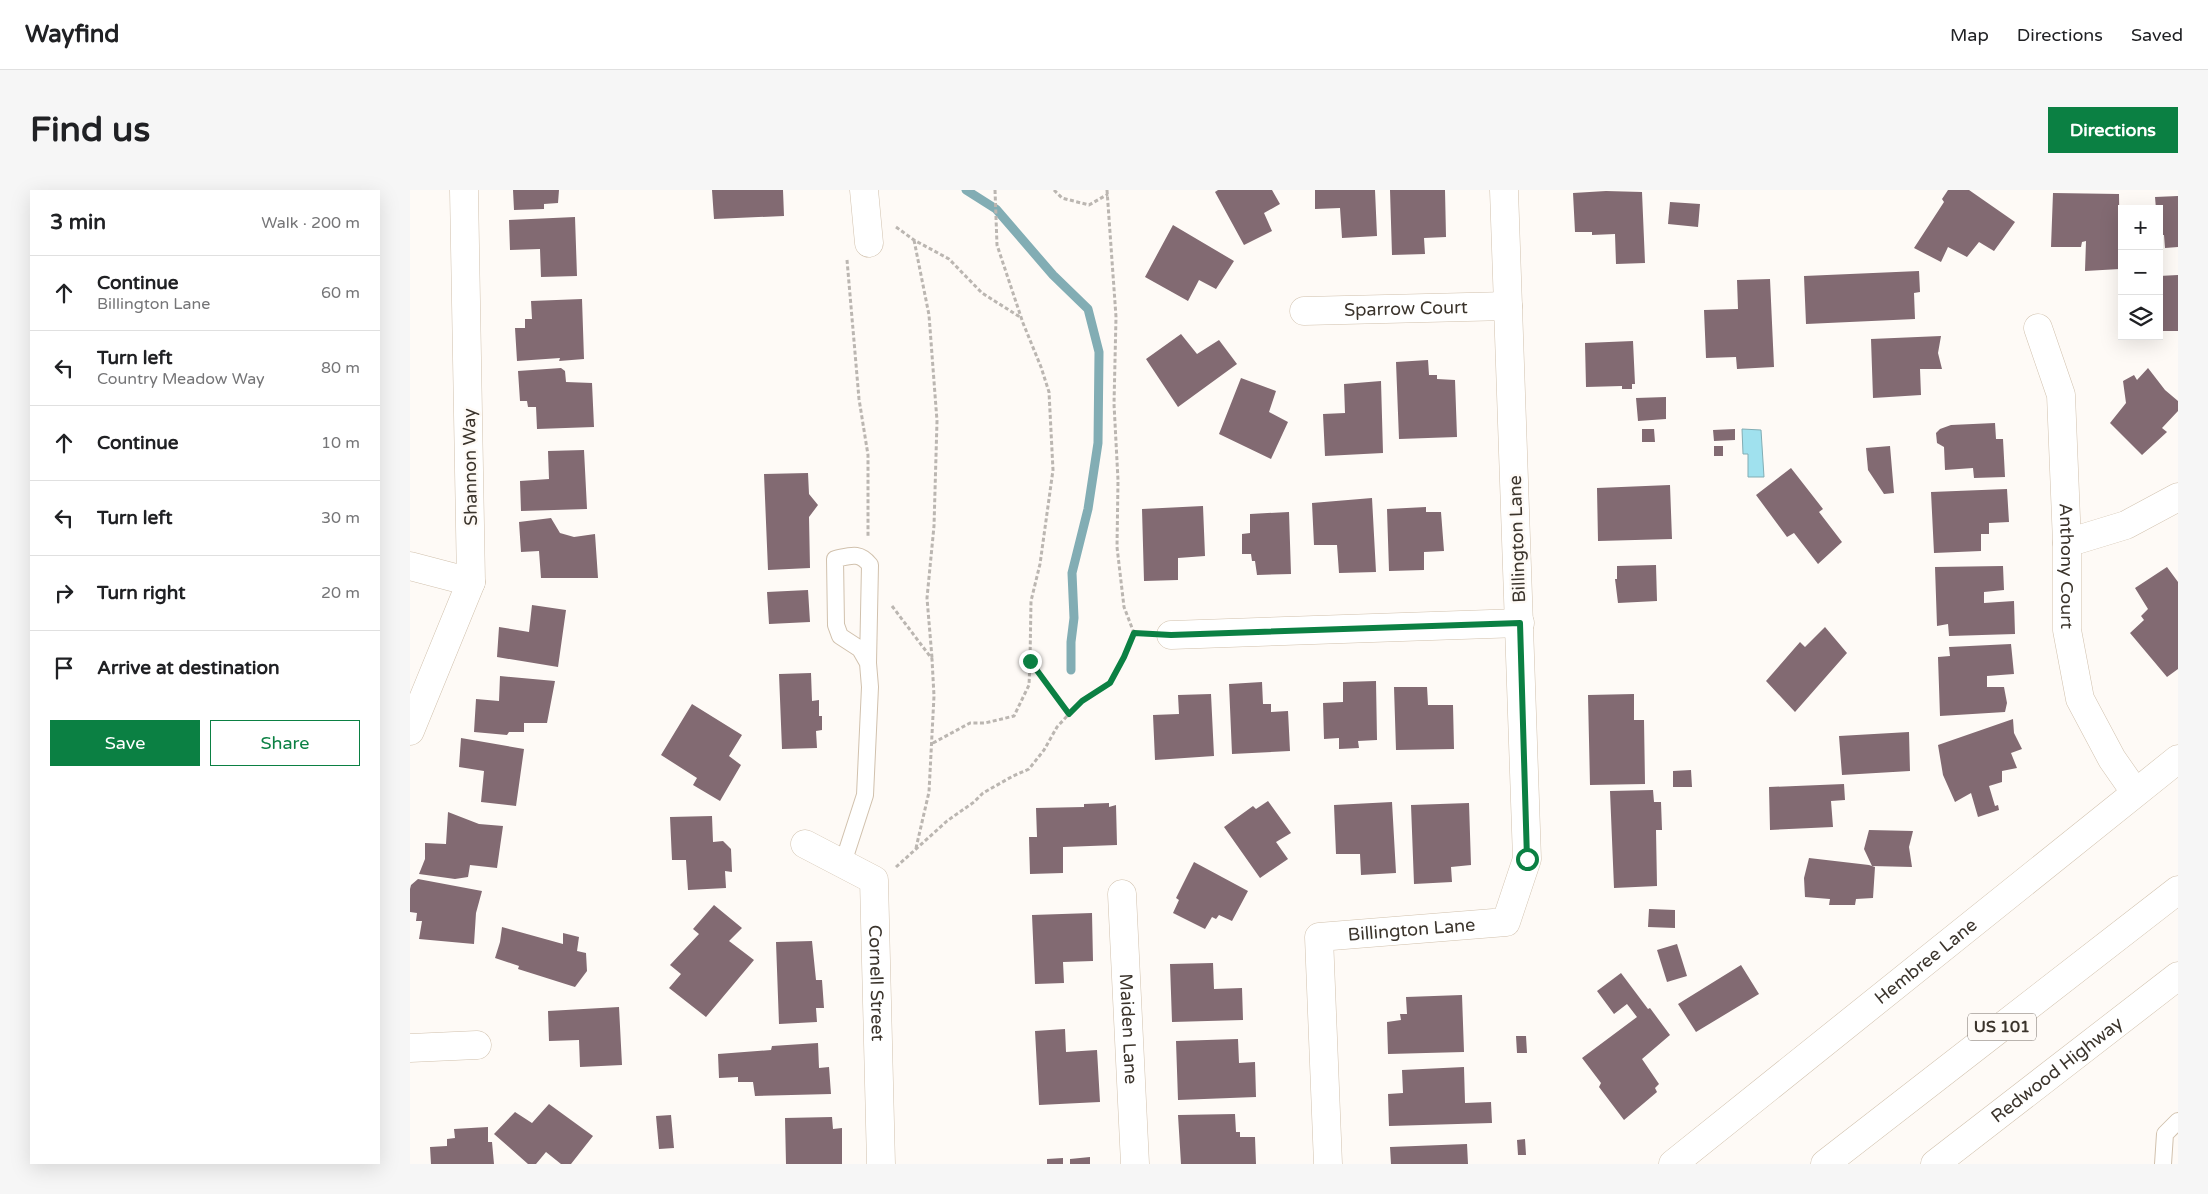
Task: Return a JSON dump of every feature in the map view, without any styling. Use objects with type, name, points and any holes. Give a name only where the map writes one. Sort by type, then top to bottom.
[{"type":"main road","name":"Shannon Way","points":[[410,732],[472,582],[464,190]]},
{"type":"main road","name":"Billington Lane","points":[[1328,1164],[1319,937],[1506,922],[1527,859],[1504,190]]},
{"type":"main road","points":[[865,197],[869,242]]},
{"type":"main road","name":"Sparrow Court","points":[[1304,311],[1508,306]]},
{"type":"main road","name":"Anthony Court","points":[[2038,328],[2061,395],[2068,543],[2067,630],[2080,700],[2112,759],[2135,792]]},
{"type":"main road","points":[[2068,543],[2126,525],[2178,497]]},
{"type":"main road","points":[[410,566],[472,582]]},
{"type":"main road","points":[[1171,635],[1520,623]]},
{"type":"main road","name":"Hembree Lane","points":[[1673,1164],[2178,759]]},
{"type":"main road","points":[[805,844],[874,880]]},
{"type":"main road","name":"Cornell Street","points":[[874,880],[881,1164]]},
{"type":"main road","name":"US 101","points":[[1825,1164],[2178,890]]},
{"type":"main road","name":"Maiden Lane","points":[[1122,894],[1135,1164]]},
{"type":"main road","name":"Redwood Highway","points":[[1935,1164],[2178,976]]},
{"type":"main road","points":[[410,1048],[477,1045]]},
{"type":"lane","points":[[843,863],[865,795],[868,736],[870,565],[865,558],[855,555],[835,558],[836,625],[840,636],[860,649],[868,663]]},
{"type":"lane","points":[[2163,1164],[2164,1134],[2178,1121]]},
{"type":"path","points":[[933,743],[970,723],[985,723],[1014,716],[1029,685],[1031,601],[1040,564],[1053,470],[1049,392],[1041,367],[1020,317],[997,245],[995,190]]},
{"type":"path","points":[[1054,190],[1062,198],[1089,205],[1108,192]]},
{"type":"path","points":[[874,880],[888,876],[916,848],[983,794],[1029,768],[1044,750],[1057,726],[1082,701],[1110,683],[1134,633],[1124,607],[1117,547],[1118,480],[1114,404],[1116,317],[1108,192]]},
{"type":"path","points":[[865,197],[914,240],[949,259],[982,293],[1020,317]]},
{"type":"path","points":[[914,240],[929,315],[937,421],[934,526],[927,598],[934,696],[933,743],[930,792],[916,848]]},
{"type":"path","points":[[868,538],[868,455],[859,399],[846,249],[869,242]]},
{"type":"path","points":[[887,598],[895,613],[932,659]]},
{"type":"path","points":[[1134,633],[1171,635]]},
{"type":"path","points":[[1030,661],[1069,714]]},
{"type":"water","points":[[1742,429],[1761,430],[1764,477],[1748,477],[1748,454],[1743,454]]},
{"type":"building","points":[[513,190],[559,190],[558,203],[544,204],[544,209],[514,210]]},
{"type":"building","points":[[712,190],[783,190],[784,216],[714,219]]},
{"type":"building","points":[[1218,190],[1272,190],[1280,204],[1264,213],[1272,231],[1244,245],[1215,192]]},
{"type":"building","points":[[1315,190],[1375,190],[1377,236],[1342,238],[1340,208],[1315,209]]},
{"type":"building","points":[[1390,190],[1445,190],[1446,237],[1424,238],[1425,254],[1392,255]]},
{"type":"building","points":[[1948,190],[1969,190],[2015,222],[1994,251],[1979,242],[1967,257],[1948,247],[1941,262],[1914,248],[1944,202],[1942,199]]},
{"type":"building","points":[[1606,191],[1642,192],[1645,263],[1616,264],[1615,234],[1592,235],[1592,232],[1575,232],[1573,193]]},
{"type":"building","points":[[2053,193],[2119,194],[2118,269],[2085,271],[2086,241],[2082,242],[2081,247],[2051,247]]},
{"type":"building","points":[[2178,196],[2178,247],[2165,248],[2163,205],[2156,205],[2155,197]]},
{"type":"building","points":[[1670,202],[1700,204],[1698,227],[1668,224]]},
{"type":"building","points":[[575,217],[577,276],[541,277],[540,249],[510,250],[509,220]]},
{"type":"building","points":[[1173,225],[1234,261],[1216,289],[1199,280],[1188,301],[1145,277]]},
{"type":"building","points":[[1919,271],[1920,292],[1914,293],[1915,319],[1806,324],[1804,276]]},
{"type":"building","points":[[2178,275],[2178,331],[2163,331],[2163,276]]},
{"type":"building","points":[[1770,279],[1774,367],[1737,369],[1736,357],[1706,358],[1704,310],[1738,309],[1737,280]]},
{"type":"building","points":[[582,299],[584,359],[559,361],[560,358],[517,361],[515,328],[525,328],[525,319],[532,319],[531,301]]},
{"type":"building","points":[[1181,334],[1197,354],[1219,340],[1237,364],[1178,407],[1146,359]]},
{"type":"building","points":[[1941,336],[1938,353],[1942,369],[1920,369],[1921,395],[1873,398],[1871,339]]},
{"type":"building","points":[[1633,341],[1635,384],[1632,384],[1632,389],[1622,389],[1622,386],[1586,387],[1585,343]]},
{"type":"building","points":[[1428,360],[1429,375],[1437,375],[1437,379],[1455,380],[1457,437],[1399,439],[1396,362]]},
{"type":"building","points":[[561,368],[565,371],[566,382],[592,383],[594,427],[537,429],[536,407],[528,407],[527,401],[520,401],[518,371]]},
{"type":"building","points":[[2148,368],[2165,390],[2178,401],[2178,411],[2162,428],[2167,432],[2142,455],[2110,423],[2126,403],[2123,381],[2134,375],[2137,380]]},
{"type":"building","points":[[1241,378],[1276,391],[1269,412],[1288,422],[1271,459],[1219,434]]},
{"type":"building","points":[[1381,381],[1383,453],[1325,456],[1323,414],[1345,413],[1344,384]]},
{"type":"building","points":[[1666,397],[1666,419],[1638,421],[1636,398]]},
{"type":"building","points":[[1995,423],[1996,439],[2003,439],[2005,477],[1974,478],[1973,468],[1945,470],[1944,447],[1937,443],[1936,433],[1940,429],[1951,425]]},
{"type":"building","points":[[1642,429],[1654,429],[1655,442],[1642,442]]},
{"type":"building","points":[[1735,429],[1735,440],[1714,441],[1713,430]]},
{"type":"building","points":[[1714,446],[1723,446],[1723,456],[1714,456]]},
{"type":"building","points":[[1890,446],[1894,493],[1884,494],[1868,470],[1866,448]]},
{"type":"building","points":[[584,450],[587,509],[521,511],[520,481],[549,479],[548,451]]},
{"type":"building","points":[[1791,468],[1823,509],[1819,512],[1842,542],[1818,564],[1794,533],[1787,537],[1756,495]]},
{"type":"building","points":[[808,473],[809,494],[818,505],[809,517],[810,568],[768,570],[764,474]]},
{"type":"building","points":[[1670,485],[1672,539],[1598,541],[1597,488]]},
{"type":"building","points":[[2007,489],[2009,522],[1989,523],[1989,534],[1981,534],[1981,551],[1934,553],[1931,492]]},
{"type":"building","points":[[1372,498],[1376,572],[1339,573],[1337,545],[1314,545],[1312,503]]},
{"type":"building","points":[[1203,506],[1205,556],[1178,558],[1178,580],[1144,581],[1142,509]]},
{"type":"building","points":[[1426,507],[1426,512],[1441,512],[1444,551],[1424,552],[1424,570],[1389,571],[1387,509]]},
{"type":"building","points":[[1289,512],[1291,574],[1257,575],[1255,561],[1252,561],[1251,554],[1242,554],[1242,534],[1250,533],[1250,514]]},
{"type":"building","points":[[551,518],[560,533],[574,537],[595,534],[598,578],[541,578],[539,551],[521,552],[519,522]]},
{"type":"building","points":[[1656,565],[1657,601],[1618,603],[1615,579],[1617,579],[1617,566]]},
{"type":"building","points":[[2003,566],[2004,590],[1984,592],[1984,603],[2014,601],[2015,634],[1949,636],[1948,624],[1937,626],[1935,567]]},
{"type":"building","points":[[2167,567],[2178,582],[2178,669],[2167,677],[2130,633],[2144,620],[2141,616],[2148,609],[2135,588]]},
{"type":"building","points":[[808,590],[810,622],[769,624],[767,592]]},
{"type":"building","points":[[532,605],[566,610],[558,667],[497,657],[499,627],[529,632]]},
{"type":"building","points":[[1825,627],[1847,653],[1795,712],[1766,681],[1800,642],[1805,647]]},
{"type":"building","points":[[2011,644],[2014,674],[1987,676],[1987,687],[2004,687],[2007,703],[2005,712],[1940,716],[1938,657],[1950,656],[1949,647]]},
{"type":"building","points":[[811,673],[812,701],[819,700],[819,716],[822,716],[822,730],[816,731],[817,748],[782,749],[779,674]]},
{"type":"building","points":[[500,676],[555,681],[547,723],[524,723],[524,732],[509,732],[507,735],[474,732],[476,699],[499,701]]},
{"type":"building","points":[[1376,681],[1377,740],[1358,741],[1359,748],[1339,749],[1339,738],[1324,739],[1323,703],[1343,702],[1343,682]]},
{"type":"building","points":[[1262,682],[1263,704],[1271,704],[1271,712],[1288,711],[1290,751],[1232,754],[1229,684]]},
{"type":"building","points":[[1394,687],[1427,687],[1428,705],[1453,705],[1454,749],[1396,750]]},
{"type":"building","points":[[1211,694],[1214,756],[1155,760],[1153,715],[1179,714],[1178,695]]},
{"type":"building","points":[[1634,694],[1634,720],[1644,720],[1645,784],[1590,785],[1588,695]]},
{"type":"building","points":[[692,704],[742,735],[729,756],[741,765],[720,801],[693,785],[697,778],[661,755]]},
{"type":"building","points":[[2013,719],[2014,733],[2022,749],[2011,753],[2017,768],[2002,771],[2002,782],[1989,786],[1995,806],[1998,805],[1999,810],[1978,817],[1971,793],[1955,802],[1943,775],[1938,745]]},
{"type":"building","points":[[1909,732],[1910,771],[1842,775],[1839,736]]},
{"type":"building","points":[[461,738],[524,749],[516,806],[481,802],[484,771],[459,767]]},
{"type":"building","points":[[1691,770],[1692,787],[1673,787],[1673,771]]},
{"type":"building","points":[[1844,784],[1845,800],[1831,801],[1833,827],[1770,830],[1769,787]]},
{"type":"building","points":[[1653,790],[1654,802],[1661,802],[1662,830],[1656,830],[1657,886],[1614,888],[1610,791]]},
{"type":"building","points":[[1268,801],[1291,833],[1276,842],[1288,859],[1260,878],[1224,827],[1253,806],[1256,809]]},
{"type":"building","points":[[1392,802],[1396,873],[1361,875],[1360,854],[1336,854],[1334,805]]},
{"type":"building","points":[[1109,803],[1109,807],[1116,805],[1117,845],[1063,847],[1063,873],[1030,874],[1029,837],[1037,837],[1036,808],[1084,807],[1084,804]]},
{"type":"building","points":[[1469,803],[1471,865],[1451,867],[1452,882],[1414,884],[1411,805]]},
{"type":"building","points":[[448,812],[479,824],[503,826],[497,868],[470,865],[468,877],[455,879],[419,874],[425,859],[425,843],[446,844]]},
{"type":"building","points":[[712,816],[713,842],[723,841],[731,849],[732,872],[725,871],[726,888],[688,890],[686,860],[672,860],[670,817]]},
{"type":"building","points":[[1869,830],[1913,831],[1909,847],[1912,867],[1872,866],[1864,849]]},
{"type":"building","points":[[1809,858],[1875,867],[1873,898],[1856,899],[1855,905],[1829,905],[1830,899],[1805,897],[1804,878]]},
{"type":"building","points":[[1194,862],[1248,891],[1232,921],[1219,915],[1216,919],[1212,917],[1205,929],[1173,913],[1179,900],[1176,898]]},
{"type":"building","points":[[418,879],[482,891],[476,913],[474,944],[419,939],[422,921],[416,921],[417,913],[410,912],[410,889],[411,885]]},
{"type":"building","points":[[714,905],[742,928],[729,941],[754,960],[706,1017],[669,988],[681,974],[670,965],[699,934],[693,929]]},
{"type":"building","points":[[1649,909],[1675,910],[1675,928],[1648,927]]},
{"type":"building","points":[[1092,913],[1093,961],[1063,962],[1064,983],[1035,984],[1032,915]]},
{"type":"building","points":[[502,927],[563,944],[563,933],[579,937],[577,951],[586,953],[587,971],[575,987],[518,969],[519,966],[495,958]]},
{"type":"building","points":[[812,941],[816,980],[822,980],[824,1008],[816,1008],[817,1022],[779,1024],[776,942]]},
{"type":"building","points":[[1677,944],[1687,976],[1667,982],[1657,950]]},
{"type":"building","points":[[1213,963],[1214,989],[1242,988],[1243,1020],[1172,1022],[1170,964]]},
{"type":"building","points":[[1741,965],[1759,994],[1696,1032],[1678,1004]]},
{"type":"building","points":[[1621,973],[1670,1035],[1642,1059],[1659,1084],[1655,1088],[1657,1092],[1624,1120],[1599,1087],[1601,1083],[1582,1058],[1637,1017],[1627,1004],[1614,1014],[1597,991]]},
{"type":"building","points":[[1462,995],[1464,1052],[1388,1054],[1387,1022],[1401,1020],[1400,1014],[1407,1014],[1406,997]]},
{"type":"building","points":[[619,1007],[622,1065],[580,1067],[579,1040],[549,1041],[548,1011]]},
{"type":"building","points":[[1065,1029],[1066,1052],[1097,1050],[1100,1102],[1039,1105],[1035,1031]]},
{"type":"building","points":[[1516,1036],[1526,1036],[1527,1053],[1517,1053]]},
{"type":"building","points":[[1238,1039],[1239,1063],[1255,1062],[1256,1097],[1178,1100],[1176,1041]]},
{"type":"building","points":[[818,1043],[819,1068],[829,1067],[831,1094],[755,1096],[753,1082],[738,1082],[738,1077],[719,1078],[718,1054],[771,1050],[772,1046]]},
{"type":"building","points":[[1464,1067],[1465,1103],[1491,1102],[1492,1123],[1389,1126],[1388,1094],[1403,1093],[1402,1070]]},
{"type":"building","points":[[549,1104],[593,1136],[571,1164],[561,1164],[546,1152],[536,1164],[528,1164],[494,1134],[515,1112],[532,1123]]},
{"type":"building","points":[[1235,1114],[1236,1132],[1240,1132],[1240,1137],[1255,1137],[1256,1164],[1181,1164],[1178,1115]]},
{"type":"building","points":[[671,1115],[674,1148],[659,1149],[656,1116]]},
{"type":"building","points":[[832,1117],[833,1129],[842,1128],[842,1164],[786,1164],[785,1118]]},
{"type":"building","points":[[488,1127],[488,1142],[492,1142],[494,1164],[431,1164],[430,1147],[447,1146],[447,1139],[455,1138],[454,1129]]},
{"type":"building","points":[[1525,1139],[1526,1155],[1518,1155],[1517,1140]]},
{"type":"building","points":[[1467,1144],[1468,1164],[1391,1164],[1390,1147]]},
{"type":"building","points":[[1090,1157],[1090,1164],[1070,1164],[1070,1159]]},
{"type":"building","points":[[1063,1158],[1063,1164],[1047,1164],[1047,1159]]},
{"type":"waterway","points":[[966,190],[996,209],[1053,275],[1088,309],[1099,352],[1098,443],[1088,509],[1072,573],[1074,618],[1071,642],[1071,670]]},
{"type":"route","points":[[1030,661],[1069,714],[1082,701],[1110,683],[1134,633],[1171,635],[1520,623],[1527,859]]}]
